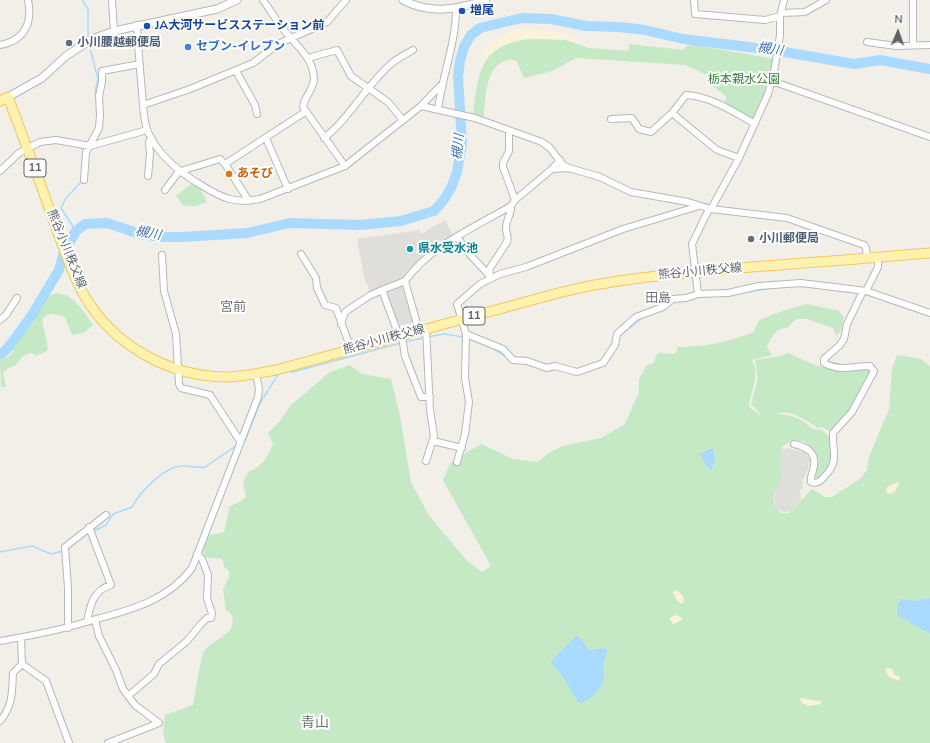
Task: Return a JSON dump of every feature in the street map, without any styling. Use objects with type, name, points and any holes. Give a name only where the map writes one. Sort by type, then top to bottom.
[{"type":"main road","name":"熊谷小川秩父線","points":[[4,99],[27,148],[77,282],[97,314],[122,340],[148,357],[177,369],[214,376],[256,374],[400,337],[581,287],[637,277],[930,253]]},
{"type":"street","points":[[0,45],[11,44],[23,34],[30,14],[28,0]]},
{"type":"street","points":[[112,0],[114,30]]},
{"type":"street","points":[[4,99],[42,78],[77,47],[92,39],[114,30],[217,9],[237,0]]},
{"type":"street","points":[[263,0],[290,37],[308,58],[314,78],[314,84],[303,102],[302,107],[345,166]]},
{"type":"street","points":[[143,105],[236,71],[253,63],[290,37],[327,22],[346,0]]},
{"type":"street","points":[[403,0],[422,8],[456,9],[486,0]]},
{"type":"street","points":[[694,0],[695,14],[765,20],[781,14],[804,12],[826,0]]},
{"type":"street","points":[[698,294],[694,272],[692,244],[739,158],[772,81],[784,0]]},
{"type":"street","points":[[912,45],[914,0]]},
{"type":"street","points":[[438,110],[440,86],[455,31],[456,9]]},
{"type":"street","points":[[137,25],[143,105],[147,130],[168,162],[222,197],[249,201],[288,189],[345,166],[402,119],[421,106],[440,86]]},
{"type":"street","points":[[867,42],[896,46],[930,45]]},
{"type":"street","points":[[308,58],[337,50],[351,76],[388,102],[402,119]]},
{"type":"street","points":[[324,138],[337,128],[368,87],[394,61],[413,50]]},
{"type":"street","points":[[84,180],[86,152],[97,135],[100,120],[99,96],[102,82],[102,70],[140,64]]},
{"type":"street","points":[[236,71],[254,105],[257,114]]},
{"type":"street","points":[[772,81],[930,137]]},
{"type":"street","points":[[611,119],[632,118],[639,129],[651,132],[672,113],[686,95],[694,96],[723,106],[754,124]]},
{"type":"street","points":[[421,106],[475,118],[542,142],[550,148],[569,168]]},
{"type":"street","points":[[226,164],[305,112]]},
{"type":"street","points":[[672,113],[717,150],[739,158]]},
{"type":"street","points":[[0,171],[27,148],[48,140],[90,146],[147,130]]},
{"type":"street","points":[[509,131],[508,151],[503,167],[515,200]]},
{"type":"street","points":[[266,138],[288,189]]},
{"type":"street","points":[[148,176],[150,154],[149,142],[152,139]]},
{"type":"street","points":[[164,190],[181,171],[220,159],[226,164],[249,201]]},
{"type":"street","points":[[341,324],[345,312],[369,296],[405,281],[417,266],[457,237],[511,206],[515,200],[552,169],[560,160]]},
{"type":"street","points":[[552,169],[569,168],[600,177],[631,192],[688,202],[710,209],[768,215],[799,222],[864,245],[866,248],[867,258]]},
{"type":"street","points":[[489,277],[490,268],[507,242],[508,237],[506,229],[512,212],[511,206]]},
{"type":"street","points":[[457,462],[462,448],[469,402],[465,378],[466,334],[457,304],[489,277],[562,253],[623,229],[699,206]]},
{"type":"street","points":[[457,237],[489,277]]},
{"type":"street","points":[[302,254],[316,278],[317,288],[325,305],[336,308],[351,349]]},
{"type":"street","points":[[162,255],[164,291],[176,334],[178,384],[181,388],[210,395],[240,441]]},
{"type":"street","points":[[794,444],[808,448],[812,452],[814,460],[810,478],[811,482],[815,483],[821,481],[832,470],[834,462],[833,433],[852,412],[874,371],[870,366],[843,369],[834,368],[824,363],[824,359],[840,345],[844,339],[847,324],[878,267],[878,257]]},
{"type":"street","points":[[405,281],[422,330],[430,397],[434,436],[426,461]]},
{"type":"street","points":[[466,334],[503,349],[513,360],[527,361],[547,368],[555,366],[577,372],[603,363],[615,345],[617,334],[636,317],[663,307],[673,299],[686,298],[698,294],[728,293],[759,286],[801,283],[865,291],[930,313]]},
{"type":"street","points":[[382,290],[421,397],[430,397]]},
{"type":"street","points":[[0,320],[6,315],[17,298]]},
{"type":"street","points":[[0,641],[68,628],[137,608],[170,590],[186,576],[192,568],[258,397],[259,389],[256,374]]},
{"type":"street","points":[[433,441],[462,448]]},
{"type":"street","points":[[68,628],[68,588],[65,547],[106,515]]},
{"type":"street","points":[[87,622],[94,598],[100,589],[111,585],[89,527]]},
{"type":"street","points":[[128,696],[154,674],[159,664],[187,641],[207,618],[211,618],[212,614],[207,598],[208,575],[202,559],[197,554]]},
{"type":"street","points":[[95,620],[99,636],[116,670],[123,689],[135,705],[159,723],[108,743]]},
{"type":"street","points":[[0,721],[11,705],[13,694],[13,673],[22,664],[21,638]]},
{"type":"street","points":[[22,664],[46,681],[69,743]]},
{"type":"shaded area","points":[[445,220],[454,237],[426,255],[403,279],[369,293],[368,286],[365,281],[357,239],[420,230],[420,233],[423,233]]},
{"type":"shaded area","points":[[402,284],[414,323],[398,326],[385,292]]},
{"type":"shaded area","points":[[787,448],[805,452],[810,460],[802,482],[803,488],[800,490],[801,500],[791,511],[786,512],[780,511],[776,507],[774,498],[780,456],[782,450]]},
{"type":"green space","name":"栃本親水公園","points":[[530,39],[565,40],[589,48],[628,51],[629,44],[683,50],[687,46],[695,45],[774,59],[768,89],[753,120],[724,105],[726,96],[709,84],[711,77],[686,65],[576,58],[552,71],[524,78],[516,60],[506,60],[498,64],[489,79],[485,99],[484,117],[473,116],[480,74],[491,54],[501,47],[513,42]]},
{"type":"green space","points":[[193,183],[199,187],[207,202],[195,206],[183,205],[176,196]]},
{"type":"green space","points":[[56,293],[68,296],[78,304],[93,325],[84,333],[72,335],[65,317],[53,314],[44,317],[42,320],[48,348],[47,351],[36,356],[31,353],[22,357],[17,364],[7,369],[3,373],[6,387],[1,387],[0,357],[8,357],[13,352],[11,346],[35,321],[34,314],[44,298]]},
{"type":"green space","points":[[807,304],[839,311],[844,317],[841,330],[836,336],[833,328],[807,319],[796,319],[787,328],[783,328],[776,332],[767,347],[772,355],[752,360],[755,377],[749,407],[763,417],[751,404],[758,379],[755,360],[781,356],[789,353],[817,366],[845,371],[867,369],[870,370],[870,375],[849,411],[831,432],[822,427],[818,428],[803,418],[792,414],[776,414],[796,417],[812,429],[822,430],[830,437],[832,455],[830,466],[827,471],[817,478],[814,474],[819,461],[806,442],[792,440],[783,446],[781,455],[781,474],[773,500],[774,504],[781,513],[789,513],[812,489],[825,497],[832,497],[860,479],[867,470],[869,457],[889,409],[892,369],[897,355],[921,359],[930,366],[930,743],[166,743],[163,734],[165,715],[193,705],[202,656],[212,643],[227,633],[233,623],[232,615],[226,610],[223,589],[229,577],[229,571],[225,568],[222,559],[205,557],[203,552],[207,536],[224,532],[230,506],[240,502],[246,497],[243,483],[248,472],[264,461],[273,444],[268,433],[280,421],[291,405],[330,372],[350,365],[362,374],[391,379],[400,416],[411,482],[428,514],[466,560],[482,572],[491,566],[443,480],[451,462],[481,444],[513,459],[538,462],[549,453],[563,446],[601,438],[625,424],[639,392],[639,379],[647,365],[654,363],[656,355],[660,353],[675,354],[678,347],[707,345],[744,336],[754,332],[761,319]]},
{"type":"sand","points":[[521,29],[553,31],[572,36],[579,43],[565,39],[529,38],[515,40],[496,49],[486,59],[481,69],[483,54],[492,42],[499,37]]},
{"type":"sand","points":[[898,482],[899,484],[895,491],[890,494],[886,492],[887,487]]},
{"type":"sand","points":[[677,590],[683,596],[684,602],[681,604],[672,593]]},
{"type":"sand","points":[[676,615],[682,618],[682,620],[673,624],[669,618]]},
{"type":"sand","points":[[886,668],[892,669],[895,675],[900,677],[899,681],[889,677]]},
{"type":"sand","points":[[803,698],[821,701],[821,704],[808,706],[801,702],[800,699]]},
{"type":"water","points":[[713,448],[715,459],[712,469],[709,469],[699,454]]},
{"type":"water","points":[[930,598],[930,633],[897,615],[898,603],[902,599],[916,601]]},
{"type":"water","points":[[577,635],[590,650],[604,648],[608,651],[603,665],[604,679],[601,686],[592,697],[580,704],[560,673],[550,662]]},
{"type":"waterway","points":[[82,0],[88,9],[88,38]]},
{"type":"waterway","name":"槻川","points":[[0,354],[5,351],[32,315],[59,270],[64,252],[76,231],[85,224],[107,223],[140,234],[161,237],[182,237],[247,233],[290,223],[360,225],[401,221],[434,211],[443,201],[451,188],[457,172],[462,144],[458,76],[460,61],[464,47],[471,35],[480,28],[522,18],[551,19],[586,26],[619,27],[645,30],[683,39],[773,50],[854,64],[880,60],[930,69]]},
{"type":"waterway","points":[[89,44],[98,79],[95,92],[97,101]]},
{"type":"waterway","points":[[76,231],[61,208],[66,198],[82,181]]},
{"type":"waterway","points":[[739,293],[779,287]]},
{"type":"waterway","points":[[828,289],[860,293]]},
{"type":"waterway","points":[[888,302],[902,306]]},
{"type":"waterway","points":[[658,312],[666,309]]},
{"type":"waterway","points":[[623,333],[642,318]]},
{"type":"waterway","points":[[428,337],[444,334],[464,337]]},
{"type":"waterway","points":[[404,342],[424,338]]},
{"type":"waterway","points":[[467,338],[492,348],[505,356]]},
{"type":"waterway","points":[[286,371],[293,372],[401,343]]},
{"type":"waterway","points":[[540,368],[547,371]]},
{"type":"waterway","points":[[242,443],[245,441],[260,403],[279,373]]},
{"type":"waterway","points":[[92,532],[106,525],[113,514],[132,507],[146,488],[167,471],[174,467],[181,466],[199,468],[205,467],[239,444]]},
{"type":"waterway","points":[[67,550],[76,542]]},
{"type":"waterway","points":[[0,552],[32,546],[51,554],[63,551]]},
{"type":"place","name":"増尾","points":[[462,11]]},
{"type":"place","name":"JA大河サービスステーション前","points":[[147,26]]},
{"type":"place","name":"小川腰越郵便局","points":[[69,43]]},
{"type":"place","name":"セブン-イレブン","points":[[188,47]]},
{"type":"place","name":"あそび","points":[[229,174]]},
{"type":"place","name":"小川郵便局","points":[[751,239]]},
{"type":"place","name":"県水受水池","points":[[410,249]]},
{"type":"district","name":"田島","points":[[658,299]]},
{"type":"district","name":"宮前","points":[[233,308]]},
{"type":"district","name":"青山","points":[[315,724]]}]
